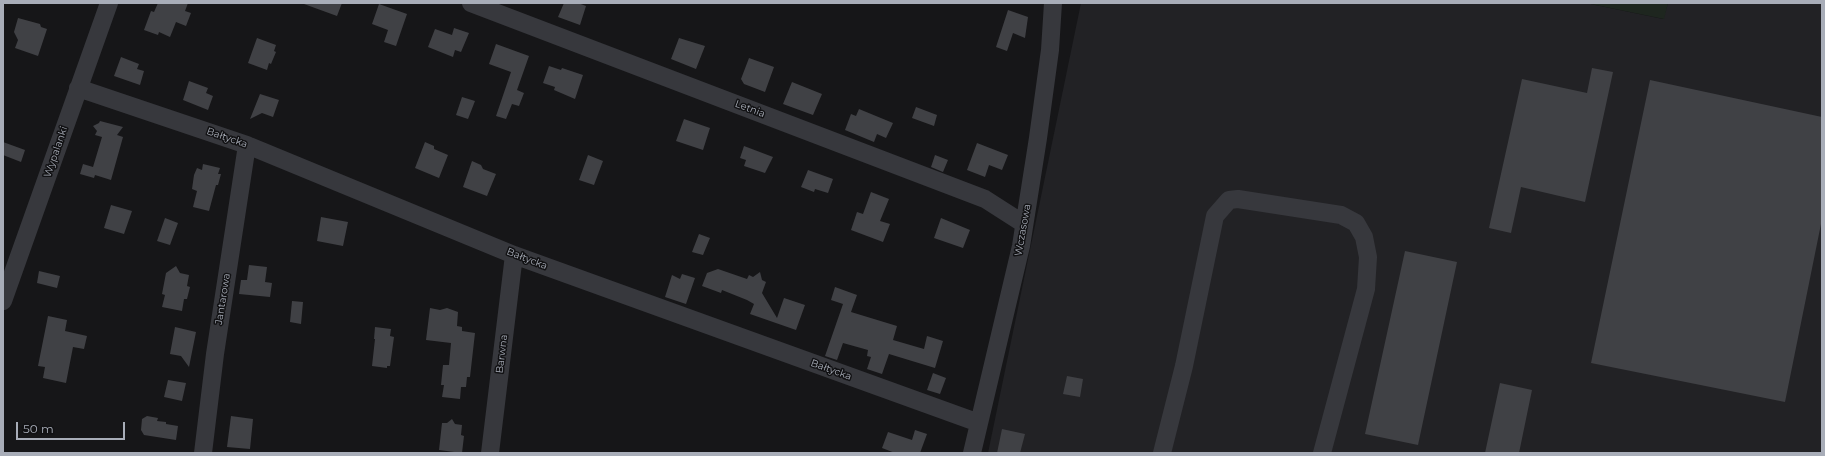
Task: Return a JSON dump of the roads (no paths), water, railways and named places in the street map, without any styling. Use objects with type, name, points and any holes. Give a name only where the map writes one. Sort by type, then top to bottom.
[{"type":"street","name":"Wypalanki","points":[[3,301],[108,3]]},
{"type":"street","name":"Letnia","points":[[471,3],[985,199],[1024,224]]},
{"type":"street","name":"Wczasowa","points":[[972,453],[1024,224],[1050,50],[1053,3]]},
{"type":"street","name":"Bałtycka","points":[[78,88],[247,145],[514,255],[979,423]]},
{"type":"street","name":"Jantarowa","points":[[203,453],[215,354],[247,145]]},
{"type":"street","points":[[1162,453],[1184,366],[1215,216],[1229,200],[1238,199],[1341,215],[1356,223],[1364,236],[1368,258],[1366,289],[1322,453]]},
{"type":"street","name":"Barwna","points":[[490,453],[514,255]]}]
